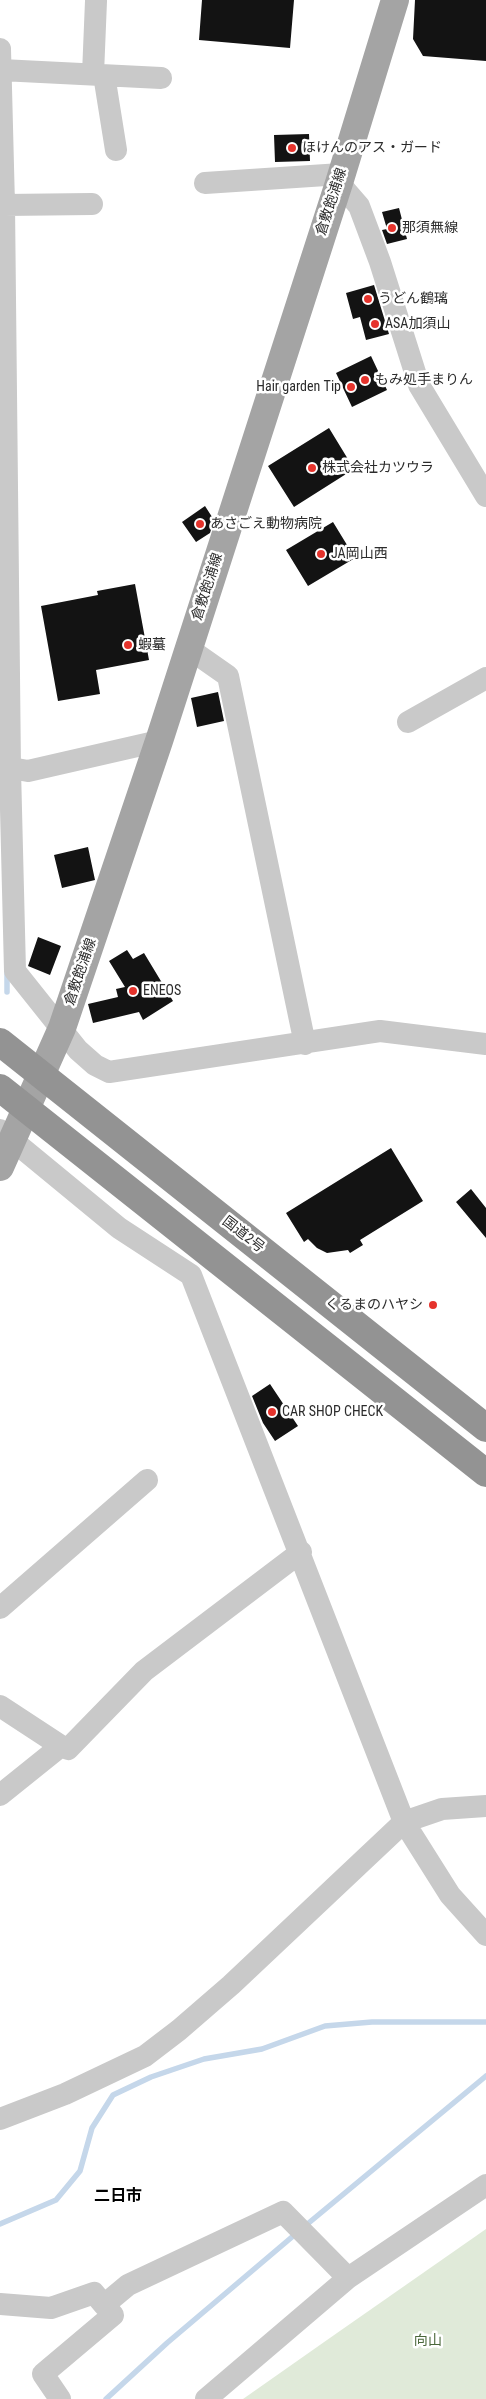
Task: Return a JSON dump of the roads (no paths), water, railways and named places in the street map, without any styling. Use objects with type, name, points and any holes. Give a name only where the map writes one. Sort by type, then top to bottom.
[{"type":"highway","name":"国道2号","points":[[0,1042],[486,1428]]},
{"type":"highway","points":[[0,1088],[486,1473]]},
{"type":"main road","name":"倉敷飽浦線","points":[[0,1167],[6,1135],[26,1108],[62,1028],[159,741],[340,179],[395,0]]},
{"type":"street","points":[[96,1],[99,75],[116,150]]},
{"type":"street","points":[[0,48],[4,205],[2,450],[5,768],[15,970],[89,1060],[109,1072],[305,1044],[380,1031],[486,1044]]},
{"type":"street","points":[[1,70],[161,78]]},
{"type":"street","points":[[205,183],[340,179],[359,206],[380,262],[419,384],[486,496]]},
{"type":"street","points":[[4,205],[92,204]]},
{"type":"street","points":[[188,648],[228,676],[305,1044]]},
{"type":"street","points":[[408,722],[486,678]]},
{"type":"street","points":[[5,768],[28,771],[159,741]]},
{"type":"street","points":[[6,1135],[119,1228],[191,1275],[301,1552],[404,1822],[450,1895],[486,1935]]},
{"type":"street","points":[[0,1608],[147,1480]]},
{"type":"street","points":[[0,1706],[68,1750],[144,1672],[301,1552]]},
{"type":"street","points":[[0,1795],[61,1746]]},
{"type":"street","points":[[0,2119],[65,2094],[145,2056],[179,2030],[231,1985],[404,1822],[442,1809],[477,1805],[486,1806]]},
{"type":"street","points":[[206,2399],[348,2278],[486,2185]]},
{"type":"street","points":[[104,2305],[128,2285],[283,2212],[348,2278]]},
{"type":"street","points":[[0,2304],[51,2308],[94,2293],[113,2315],[42,2374],[60,2399]]},
{"type":"waterway","points":[[7,972],[7,992]]},
{"type":"waterway","points":[[0,2224],[56,2200],[80,2171],[92,2128],[113,2095],[151,2077],[204,2059],[262,2049],[325,2026],[372,2022],[486,2022]]},
{"type":"waterway","points":[[305,2226],[486,2076]]},
{"type":"waterway","points":[[106,2399],[167,2343],[292,2237]]},
{"type":"place","name":"ほけんのアス・ガード","points":[[292,148]]},
{"type":"place","name":"那須無線","points":[[392,228]]},
{"type":"place","name":"うどん鶴璃","points":[[368,299]]},
{"type":"place","name":"ASA加須山","points":[[375,324]]},
{"type":"place","name":"もみ処手まりん","points":[[365,380]]},
{"type":"place","name":"Hair garden Tip","points":[[351,387]]},
{"type":"place","name":"株式会社カツウラ","points":[[312,468]]},
{"type":"place","name":"あさごえ動物病院","points":[[200,524]]},
{"type":"place","name":"JA岡山西","points":[[321,554]]},
{"type":"place","name":"蝦蟇","points":[[128,645]]},
{"type":"place","name":"ENEOS","points":[[133,991]]},
{"type":"place","name":"くるまのハヤシ","points":[[433,1305]]},
{"type":"place","name":"CAR SHOP CHECK","points":[[272,1412]]},
{"type":"district","name":"二日市","points":[[118,2197]]},
{"type":"park label","name":"向山","points":[[428,2341]]}]
